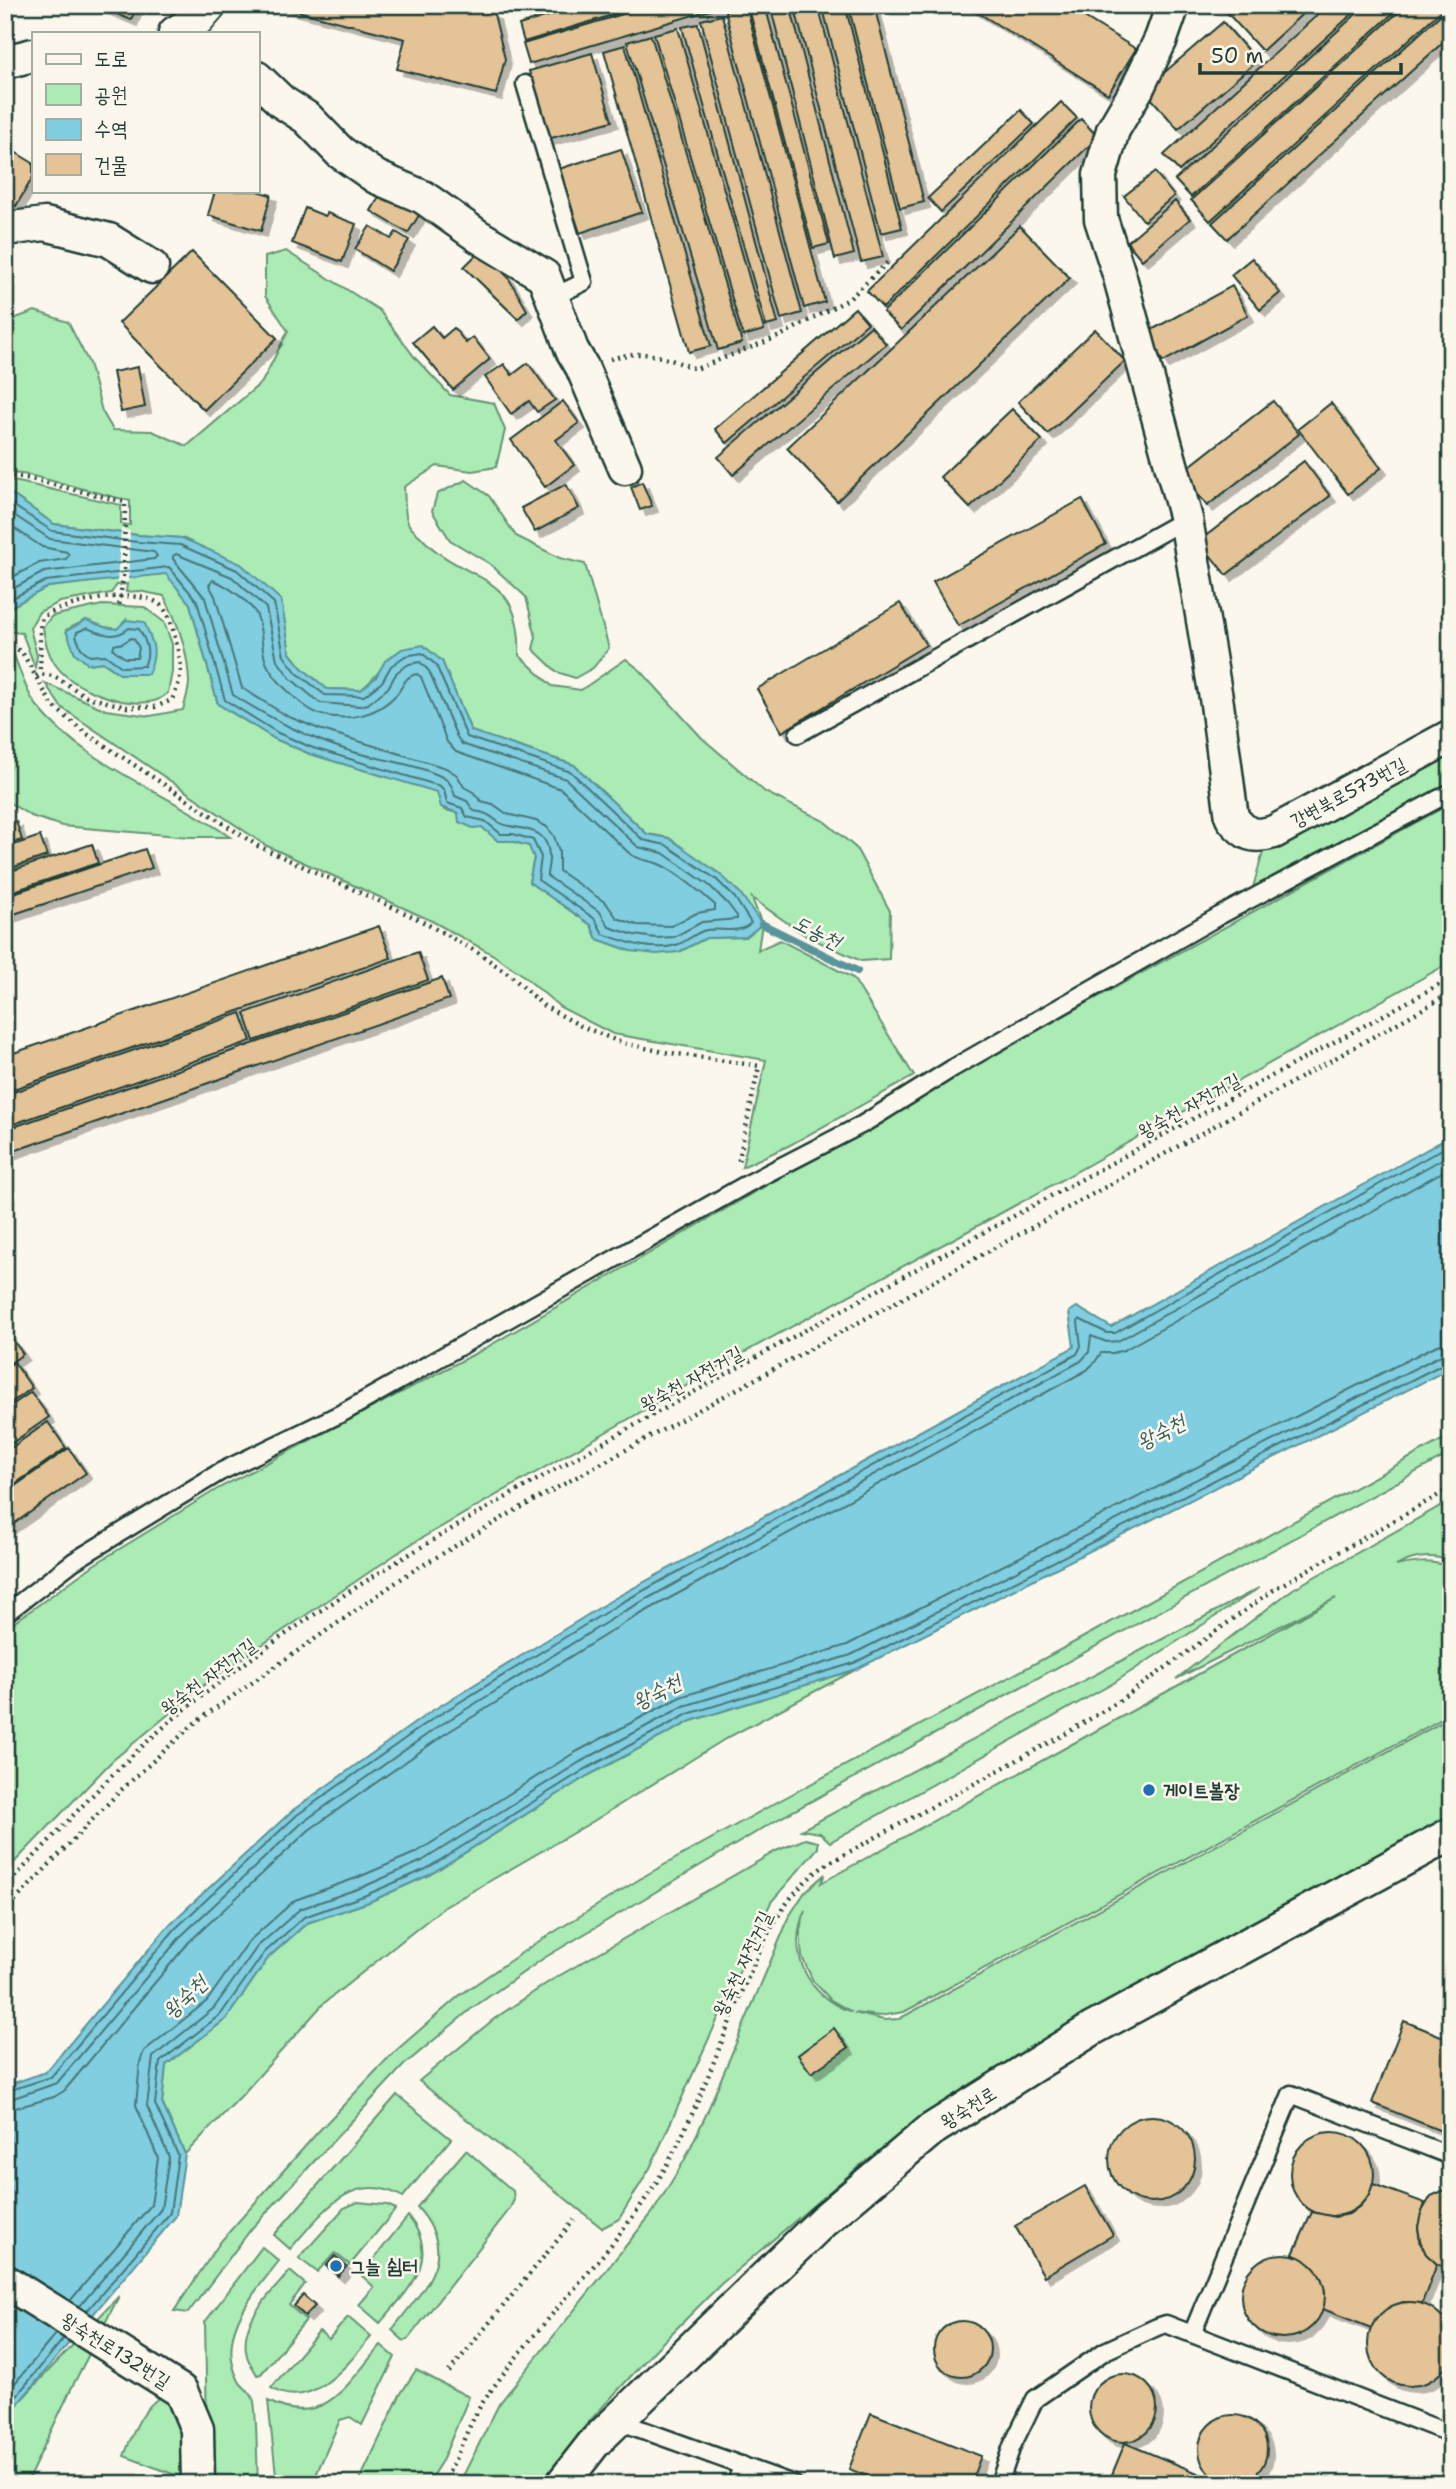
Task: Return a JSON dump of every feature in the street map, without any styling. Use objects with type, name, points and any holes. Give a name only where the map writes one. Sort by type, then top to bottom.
[{"type":"street","points":[[1173,5],[1137,89],[1114,130],[1100,176],[1101,219],[1123,288],[1186,520]]},
{"type":"street","points":[[5,62],[32,55]]},
{"type":"street","points":[[259,80],[282,102],[307,118],[340,152],[376,177],[423,197],[478,236],[544,276],[572,350],[582,367],[625,468]]},
{"type":"street","points":[[5,229],[45,224],[109,240],[152,267]]},
{"type":"street","name":"강변북로573번길","points":[[1186,520],[1217,704],[1232,818],[1242,831],[1258,836],[1274,832],[1451,736]]},
{"type":"street","name":"왕숙천로","points":[[562,2484],[594,2443],[823,2221],[931,2130],[1092,2029],[1451,1834]]},
{"type":"street","name":"왕숙천로132번길","points":[[5,2281],[181,2391],[197,2429],[198,2484]]},
{"type":"lane","points":[[525,84],[584,282],[551,298]]},
{"type":"lane","points":[[798,734],[1186,520]]},
{"type":"lane","points":[[5,1614],[74,1561],[220,1472],[344,1412],[745,1185],[863,1124],[954,1068],[1219,916],[1451,792]]},
{"type":"lane","points":[[1192,2334],[1292,2094],[1451,2156]]},
{"type":"lane","points":[[999,2484],[1035,2399],[1105,2351],[1166,2324],[1451,2434]]},
{"type":"lane","points":[[618,2421],[793,2484]]},
{"type":"lane","points":[[736,2484],[742,2465]]},
{"type":"path","points":[[582,367],[621,355],[654,353],[696,369],[780,336],[849,299],[888,262]]},
{"type":"path","points":[[5,475],[125,502],[124,570],[119,606]]},
{"type":"path","points":[[137,597],[159,603],[170,619],[179,653],[181,679],[172,700],[155,707],[127,707],[87,697],[54,676],[38,675],[43,656],[38,637],[42,617],[52,611],[100,598],[137,597]]},
{"type":"path","points":[[5,643],[22,652],[38,675],[52,705],[87,734],[258,846],[416,918],[477,952],[509,974],[544,1006],[581,1027],[622,1043],[759,1066],[737,1168]]},
{"type":"path","name":"왕숙천 자전거길","points":[[5,1887],[117,1770],[182,1711],[306,1620],[437,1538],[793,1336],[1451,978]]},
{"type":"path","points":[[5,1911],[119,1792],[197,1721],[408,1574],[511,1513],[1111,1184],[1451,993]]},
{"type":"path","name":"왕숙천 자전거길","points":[[442,2484],[453,2467],[483,2402],[636,2213],[660,2177],[686,2127],[770,1928],[799,1887],[827,1864],[1107,1708],[1276,1588],[1451,1488]]},
{"type":"path","points":[[449,2372],[574,2220]]},
{"type":"green space","points":[[286,251],[379,310],[416,359],[450,395],[494,403],[505,430],[496,467],[472,471],[437,466],[404,487],[405,512],[410,527],[437,552],[501,592],[511,607],[518,627],[519,655],[552,686],[581,690],[626,659],[641,671],[702,738],[765,792],[824,821],[856,848],[890,911],[889,959],[861,961],[806,936],[752,898],[762,924],[669,838],[647,834],[574,765],[471,731],[442,661],[402,649],[361,690],[327,689],[302,668],[290,653],[281,600],[182,538],[54,524],[10,493],[5,493],[5,479],[121,505],[121,524],[130,525],[130,501],[29,475],[5,472],[5,322],[35,311],[68,322],[89,363],[102,411],[113,430],[152,431],[187,446],[262,382],[288,331],[265,296],[265,257]]},
{"type":"green space","points":[[466,480],[489,496],[516,536],[560,558],[585,564],[609,648],[593,668],[575,678],[557,672],[533,649],[536,637],[526,597],[490,564],[450,540],[432,511],[437,494]]},
{"type":"green space","points":[[166,573],[190,604],[218,704],[275,739],[310,754],[438,792],[444,810],[458,813],[473,827],[482,827],[498,841],[529,846],[534,857],[529,882],[591,925],[597,939],[631,951],[679,952],[706,938],[746,937],[762,924],[758,950],[780,940],[853,978],[914,1076],[788,1146],[742,1167],[766,1060],[613,1034],[560,1007],[520,973],[492,954],[430,920],[265,845],[61,707],[45,683],[106,710],[150,716],[183,710],[189,685],[187,660],[178,627],[164,596],[139,591],[126,592],[127,584],[117,585],[111,593],[60,602],[39,612],[30,628],[37,656],[35,667],[22,633],[5,631],[5,610],[48,587]]},
{"type":"green space","points":[[102,605],[144,607],[164,622],[172,644],[172,672],[168,693],[154,701],[128,702],[86,689],[73,681],[55,664],[47,646],[43,627],[52,616]],"holes":[[[86,620],[118,629],[126,620],[120,674],[102,662],[88,664],[75,653],[66,630]]]},
{"type":"green space","points":[[5,651],[13,653],[34,701],[58,728],[129,778],[230,837],[190,837],[62,826],[31,816],[5,800]]},
{"type":"green space","points":[[1451,752],[1451,782],[1252,891],[1263,852]]},
{"type":"green space","points":[[1451,803],[1451,962],[1038,1193],[745,1352],[408,1546],[210,1680],[112,1761],[5,1872],[5,1629],[95,1564],[219,1488],[482,1350],[976,1064]]},
{"type":"green space","points":[[1451,1435],[1451,1453],[782,1817],[544,1958],[471,2009],[404,2065],[252,2228],[188,2313],[174,2311],[221,2241],[317,2133],[391,2055],[460,1995],[533,1945],[648,1874]]},
{"type":"green space","points":[[1451,1500],[1451,1561],[1423,1557],[1396,1566],[1423,1562],[1451,1567],[1451,1714],[904,2012],[879,2016],[854,2013],[884,2020],[899,2019],[1451,1717],[1451,1820],[1015,2056],[863,2163],[721,2284],[655,2350],[586,2425],[543,2484],[459,2484],[499,2404],[653,2212],[684,2161],[790,1915],[805,1892],[825,1874],[821,1883],[1336,1598],[1176,1679],[1293,1589]],"holes":[[[805,1910],[800,1931],[802,1957],[813,1981],[831,2000],[852,2012],[823,1996],[805,1972],[798,1942],[800,1926]]]},
{"type":"green space","points":[[1259,1588],[1112,1684],[830,1842],[820,1833],[801,1830]]},
{"type":"green space","points":[[857,1669],[725,1739],[592,1822],[443,1908],[323,2004],[185,2154],[162,2103],[166,2065],[226,2019],[269,1957],[307,1923],[369,1902],[429,1875],[587,1776],[691,1721]]},
{"type":"green space","points":[[805,1839],[818,1842],[818,1848],[771,1902],[650,2168],[619,2219],[602,2228],[419,2081],[494,2019],[550,1981],[776,1851]]},
{"type":"green space","points":[[397,2095],[451,2139],[403,2197],[368,2188],[353,2192],[326,2210],[290,2249],[274,2235]]},
{"type":"green space","points":[[466,2150],[513,2191],[514,2200],[509,2210],[404,2341],[392,2330],[425,2286],[437,2257],[436,2241],[430,2225],[417,2207]]},
{"type":"green space","points":[[358,2202],[387,2205],[396,2209],[350,2265],[335,2253],[317,2272],[299,2258],[344,2208]]},
{"type":"green space","points":[[408,2216],[418,2232],[422,2260],[410,2286],[380,2323],[359,2305],[374,2287],[361,2275]]},
{"type":"green space","points":[[262,2247],[279,2261],[248,2302],[234,2332],[231,2348],[239,2381],[252,2396],[254,2403],[258,2484],[208,2484],[205,2322]]},
{"type":"green space","points":[[290,2271],[305,2284],[289,2305],[306,2320],[261,2374],[257,2375],[247,2356],[247,2331],[265,2299]]},
{"type":"green space","points":[[119,2296],[26,2484],[5,2484],[5,2422],[20,2401]]},
{"type":"green space","points":[[348,2317],[371,2337],[340,2372],[314,2390],[300,2394],[286,2394],[271,2388],[319,2331],[329,2339]]},
{"type":"green space","points":[[381,2345],[395,2357],[362,2425],[350,2417],[340,2420],[312,2484],[277,2484],[268,2401],[305,2410],[320,2406],[346,2387]]},
{"type":"green space","points":[[416,2370],[469,2397],[443,2459],[427,2484],[358,2484],[400,2395]]},
{"type":"green space","points":[[162,2396],[171,2400],[183,2428],[181,2477],[124,2456],[143,2415],[154,2401]]},
{"type":"water","points":[[5,493],[10,493],[54,524],[182,538],[241,564],[281,600],[290,653],[302,668],[327,689],[361,690],[376,677],[385,661],[402,649],[423,645],[442,661],[471,731],[574,765],[647,834],[669,838],[720,874],[740,893],[762,924],[746,937],[706,938],[679,952],[656,954],[631,951],[597,939],[591,925],[529,882],[534,858],[529,846],[498,841],[482,827],[473,828],[459,822],[458,813],[441,807],[437,792],[310,754],[275,739],[218,704],[190,604],[166,574],[48,587],[5,610]]},
{"type":"water","points":[[86,620],[117,629],[126,620],[144,622],[154,648],[148,674],[120,674],[103,662],[88,664],[75,653],[66,631]]},
{"type":"water","name":"왕숙천","points":[[1451,1136],[1451,1368],[857,1669],[691,1721],[587,1776],[429,1875],[369,1902],[307,1923],[269,1957],[226,2019],[166,2065],[162,2103],[185,2154],[176,2216],[5,2422],[5,2086],[46,2072],[170,1924],[293,1810],[430,1712],[615,1598],[1074,1347],[1069,1312],[1077,1307],[1111,1327]]},
{"type":"pier","points":[[121,529],[130,531],[128,582],[117,583]]},
{"type":"building","points":[[95,5],[137,5],[131,20]]},
{"type":"building","points":[[460,5],[494,14],[505,59],[496,94],[397,69],[405,39],[282,7]]},
{"type":"building","points":[[583,5],[645,5],[524,42],[519,25]]},
{"type":"building","points":[[653,5],[727,5],[529,64],[523,44]]},
{"type":"building","points":[[746,5],[825,302],[804,308],[725,11]]},
{"type":"building","points":[[748,5],[765,5],[829,244],[813,248]]},
{"type":"building","points":[[770,5],[790,5],[854,254],[835,259]]},
{"type":"building","points":[[794,5],[818,5],[883,257],[861,262]]},
{"type":"building","points":[[822,5],[845,5],[902,228],[881,233]]},
{"type":"building","points":[[848,5],[874,5],[924,202],[900,208]]},
{"type":"building","points":[[966,5],[1065,5],[1136,49],[1108,94]]},
{"type":"building","points":[[1220,5],[1312,5],[1262,51]]},
{"type":"building","points":[[1328,5],[1362,5],[1179,171],[1164,155]]},
{"type":"building","points":[[1366,5],[1402,5],[1191,197],[1175,180]]},
{"type":"building","points":[[1406,5],[1447,5],[1210,221],[1191,200]]},
{"type":"building","points":[[1451,5],[1451,35],[1227,239],[1212,223]]},
{"type":"building","points":[[722,15],[802,313],[781,319],[701,20]]},
{"type":"building","points":[[1223,22],[1257,61],[1178,129],[1144,90]]},
{"type":"building","points":[[698,24],[778,323],[766,326],[682,27]]},
{"type":"building","points":[[678,28],[764,330],[743,336],[654,34]]},
{"type":"building","points":[[651,35],[742,343],[718,350],[627,42]]},
{"type":"building","points":[[625,45],[711,346],[689,352],[604,51]]},
{"type":"building","points":[[592,53],[612,121],[548,139],[529,71]]},
{"type":"building","points":[[1061,102],[1077,118],[883,308],[867,291]]},
{"type":"building","points":[[1021,110],[1034,124],[941,212],[928,198]]},
{"type":"building","points":[[1081,119],[1098,137],[901,330],[883,312]]},
{"type":"building","points":[[5,146],[32,162],[32,179],[16,206],[5,199]]},
{"type":"building","points":[[621,149],[642,212],[580,233],[559,169]]},
{"type":"building","points":[[1155,172],[1174,196],[1144,221],[1124,196]]},
{"type":"building","points":[[383,190],[421,212],[408,233],[371,211]]},
{"type":"building","points":[[215,192],[259,192],[271,195],[261,231],[208,215]]},
{"type":"building","points":[[1175,201],[1190,219],[1142,260],[1127,242]]},
{"type":"building","points":[[305,208],[356,224],[342,262],[292,243]]},
{"type":"building","points":[[370,226],[391,239],[396,232],[409,240],[390,271],[355,249]]},
{"type":"building","points":[[1020,226],[1070,278],[837,501],[787,448]]},
{"type":"building","points":[[481,250],[508,277],[527,310],[518,319],[464,267]]},
{"type":"building","points":[[192,252],[277,338],[204,410],[119,323]]},
{"type":"building","points":[[1252,258],[1280,293],[1260,310],[1231,275]]},
{"type":"building","points":[[1232,286],[1248,315],[1163,362],[1146,333]]},
{"type":"building","points":[[855,308],[868,323],[727,443],[715,429]]},
{"type":"building","points":[[432,326],[442,338],[454,328],[466,343],[473,337],[490,359],[453,390],[413,342]]},
{"type":"building","points":[[871,326],[886,344],[733,475],[718,457]]},
{"type":"building","points":[[1095,329],[1125,361],[1048,434],[1018,402]]},
{"type":"building","points":[[528,363],[555,400],[537,412],[529,401],[511,414],[485,377],[504,364],[512,375]]},
{"type":"building","points":[[138,367],[145,407],[121,412],[113,372]]},
{"type":"building","points":[[563,401],[579,423],[556,440],[574,465],[545,487],[511,440]]},
{"type":"building","points":[[1273,401],[1299,434],[1207,506],[1181,473]]},
{"type":"building","points":[[1331,403],[1381,468],[1348,494],[1298,429]]},
{"type":"building","points":[[1012,409],[1042,440],[970,508],[940,477]]},
{"type":"building","points":[[1304,461],[1330,496],[1226,575],[1199,541]]},
{"type":"building","points":[[642,482],[652,506],[640,510],[631,487]]},
{"type":"building","points":[[566,484],[579,508],[535,532],[521,508]]},
{"type":"building","points":[[1082,499],[1106,544],[958,626],[933,582]]},
{"type":"building","points":[[900,603],[926,645],[782,732],[757,689]]},
{"type":"building","points":[[16,821],[22,840],[5,845],[5,825]]},
{"type":"building","points":[[40,836],[47,856],[5,870],[5,848]]},
{"type":"building","points":[[92,844],[98,863],[5,894],[5,873]]},
{"type":"building","points":[[145,849],[152,868],[5,917],[5,896]]},
{"type":"building","points":[[379,926],[391,958],[5,1092],[5,1056]]},
{"type":"building","points":[[418,952],[428,980],[254,1041],[245,1013]]},
{"type":"building","points":[[442,978],[449,999],[5,1154],[5,1130]]},
{"type":"building","points":[[241,1013],[251,1041],[5,1127],[5,1095]]},
{"type":"building","points":[[5,1329],[23,1354],[5,1367]]},
{"type":"building","points":[[14,1362],[32,1388],[5,1407],[5,1369]]},
{"type":"building","points":[[31,1392],[49,1417],[5,1448],[5,1410]]},
{"type":"building","points":[[48,1422],[66,1448],[5,1491],[5,1452]]},
{"type":"building","points":[[69,1448],[86,1473],[5,1530],[5,1493]]},
{"type":"building","points":[[1404,2021],[1451,2040],[1451,2135],[1372,2103]]},
{"type":"building","points":[[834,2028],[848,2048],[811,2073],[798,2055]]},
{"type":"building","points":[[1152,2116],[1168,2120],[1182,2129],[1191,2143],[1195,2159],[1191,2175],[1182,2189],[1168,2198],[1152,2202],[1136,2198],[1122,2189],[1113,2175],[1109,2159],[1113,2143],[1122,2129],[1136,2120]]},
{"type":"building","points":[[1332,2132],[1348,2135],[1362,2144],[1371,2158],[1374,2174],[1371,2190],[1362,2204],[1348,2213],[1332,2216],[1316,2213],[1302,2204],[1293,2190],[1290,2174],[1293,2158],[1302,2144],[1316,2135]]},
{"type":"building","points":[[1373,2184],[1425,2203],[1418,2227],[1420,2241],[1426,2254],[1437,2264],[1422,2303],[1403,2302],[1389,2307],[1371,2328],[1323,2309],[1325,2291],[1321,2278],[1313,2267],[1293,2254],[1312,2212],[1335,2217],[1349,2214],[1369,2195]]},
{"type":"building","points":[[1085,2186],[1113,2235],[1044,2276],[1015,2226]]},
{"type":"building","points":[[1451,2187],[1451,2269],[1437,2264],[1426,2254],[1418,2227],[1421,2213],[1431,2196]]},
{"type":"building","points":[[1283,2254],[1299,2257],[1313,2266],[1322,2280],[1325,2296],[1322,2312],[1313,2326],[1299,2335],[1283,2338],[1267,2335],[1253,2326],[1244,2312],[1241,2296],[1244,2280],[1253,2266],[1267,2257]]},
{"type":"building","name":"그늘 쉼터","points":[[335,2256],[347,2266],[338,2276],[326,2266]]},
{"type":"building","name":"그늘 쉼터","points":[[303,2295],[315,2306],[305,2316],[294,2306]]},
{"type":"building","points":[[1410,2302],[1426,2305],[1440,2314],[1449,2328],[1452,2344],[1449,2360],[1440,2374],[1426,2383],[1410,2386],[1394,2383],[1380,2374],[1371,2360],[1368,2344],[1371,2328],[1380,2314],[1394,2305]]},
{"type":"building","points":[[956,2321],[968,2321],[978,2325],[986,2333],[990,2349],[986,2365],[978,2373],[968,2377],[956,2377],[946,2373],[938,2365],[934,2355],[934,2343],[938,2333],[946,2325]]},
{"type":"building","points":[[1123,2374],[1136,2377],[1147,2384],[1154,2395],[1157,2408],[1154,2421],[1147,2432],[1136,2439],[1123,2442],[1110,2439],[1099,2432],[1092,2421],[1089,2408],[1092,2395],[1099,2384],[1110,2377]]},
{"type":"building","points":[[871,2413],[981,2456],[970,2484],[887,2484],[849,2469]]},
{"type":"building","points":[[1233,2415],[1246,2418],[1257,2425],[1264,2436],[1267,2449],[1264,2462],[1257,2473],[1246,2480],[1233,2483],[1220,2480],[1209,2473],[1202,2462],[1199,2449],[1202,2436],[1209,2425],[1220,2418]]},
{"type":"building","points":[[1125,2443],[1205,2476],[1201,2484],[1108,2484]]},
{"type":"waterway","name":"도농천","points":[[762,924],[857,971]]},
{"type":"place","name":"게이트볼장","points":[[1149,1790]]},
{"type":"place","name":"그늘 쉼터","points":[[336,2266]]}]
